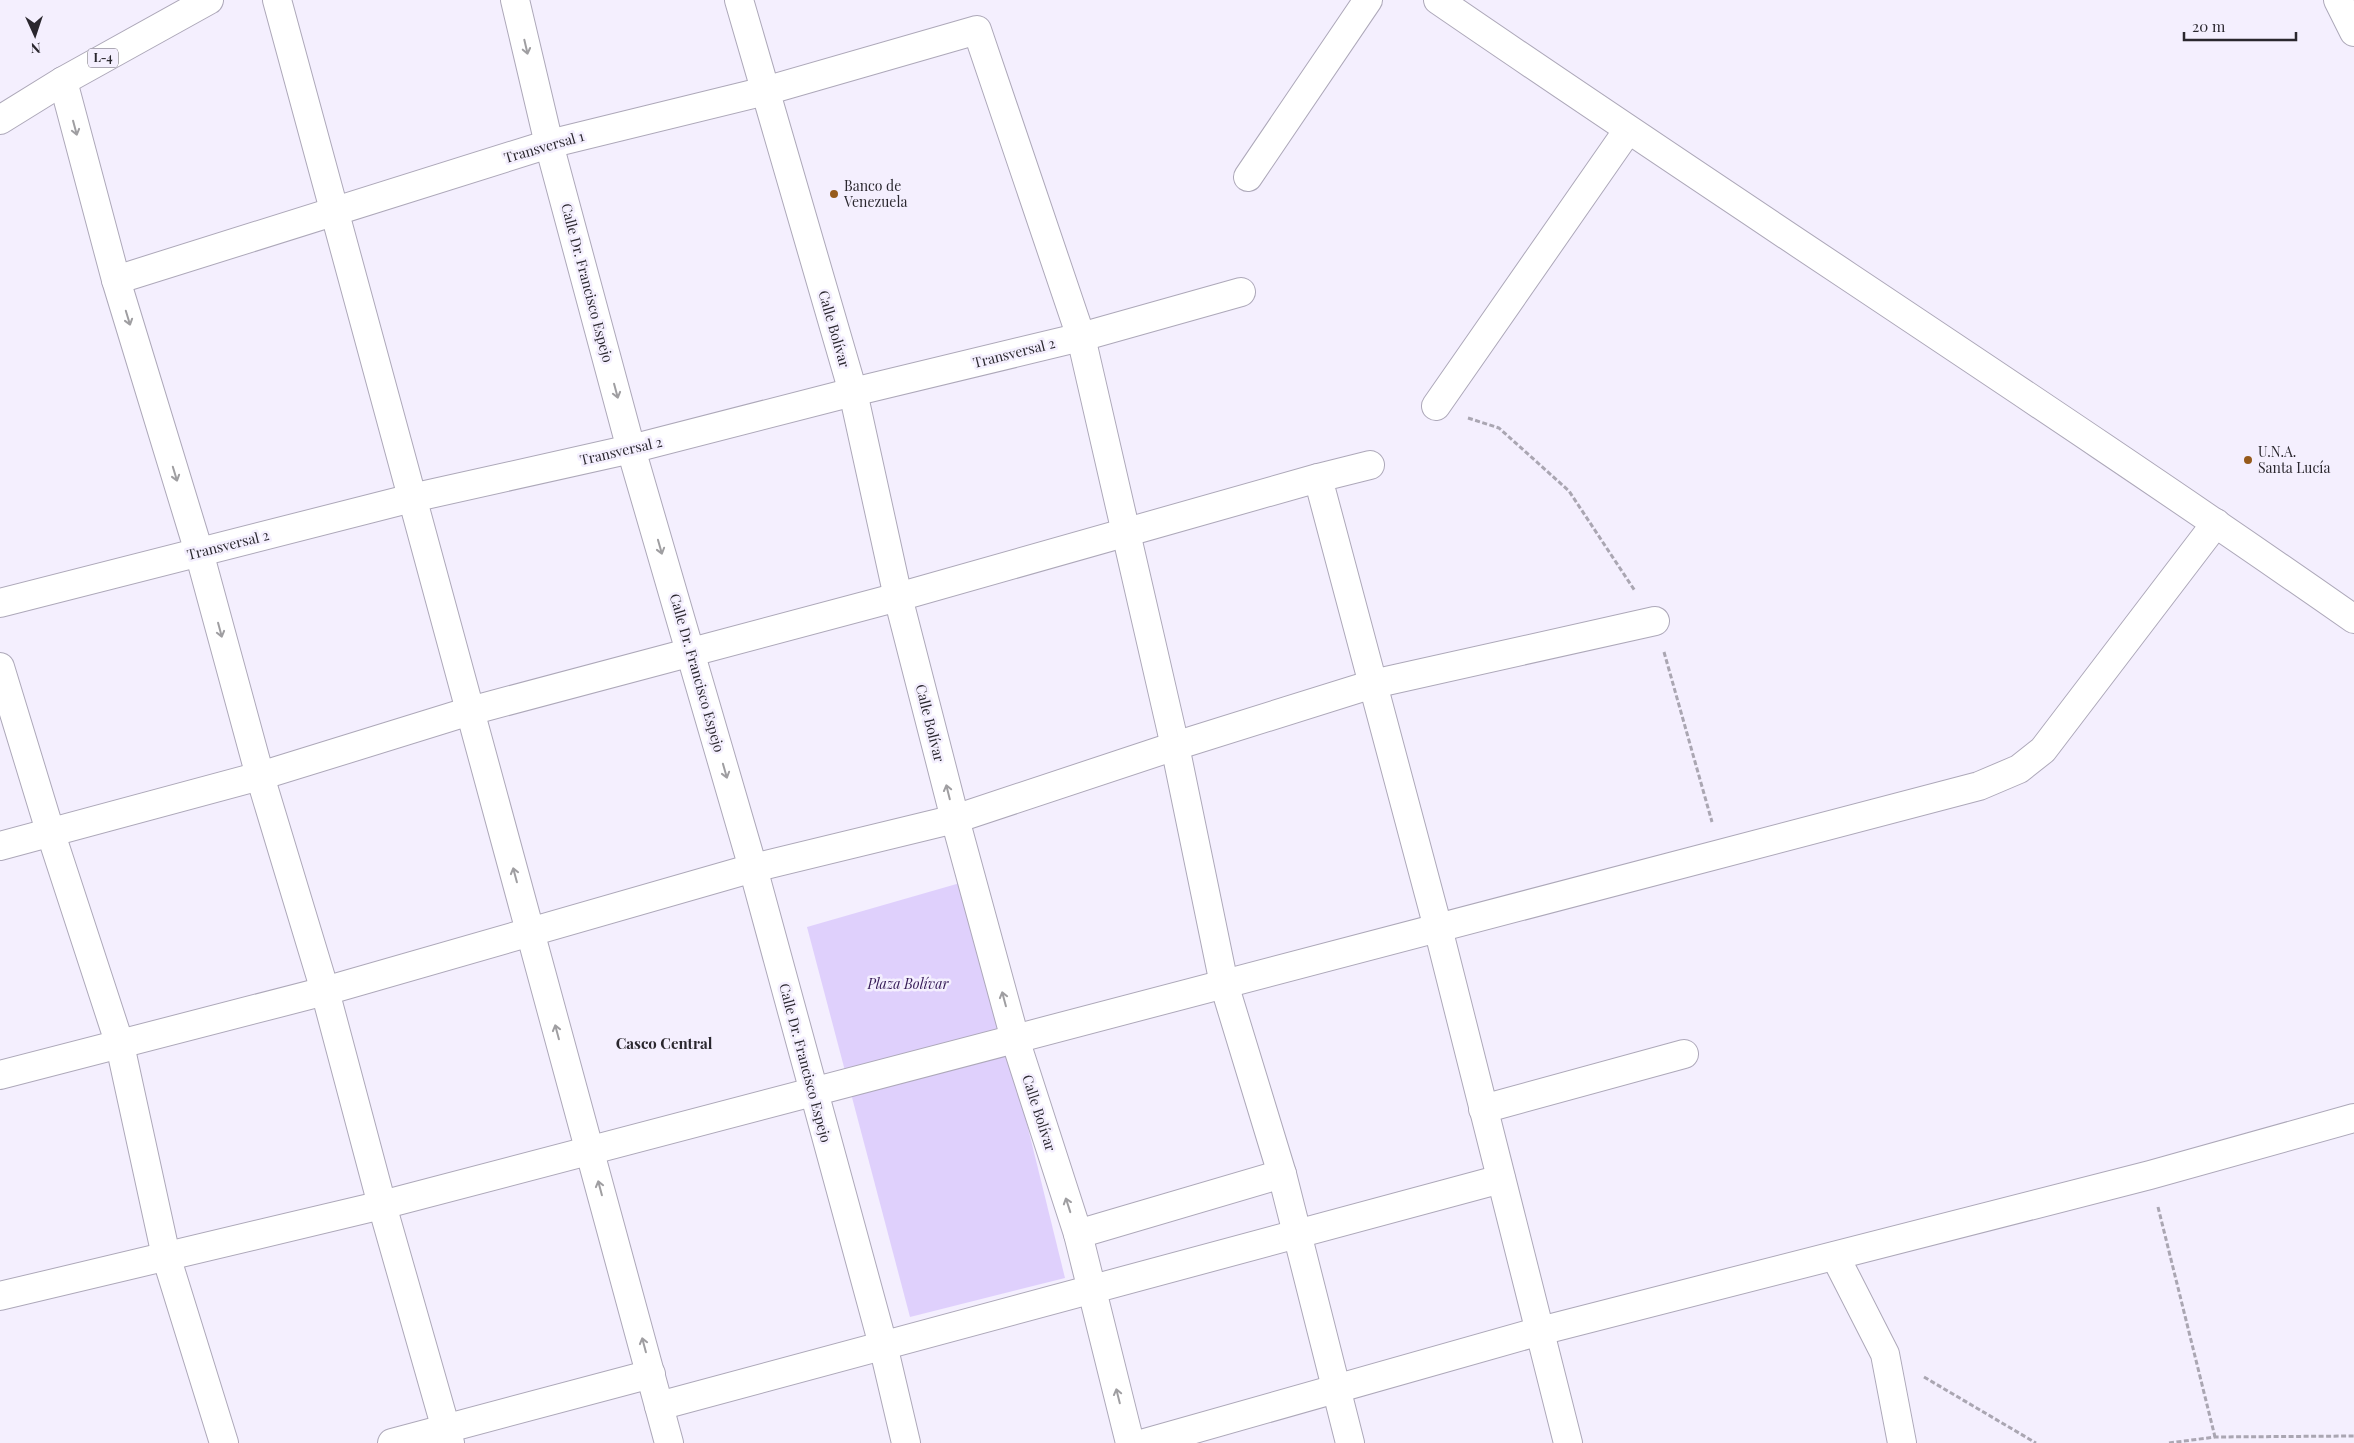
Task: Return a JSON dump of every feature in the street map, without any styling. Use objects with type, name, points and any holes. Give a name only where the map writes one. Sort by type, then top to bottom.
[{"type":"street","name":"L-4","points":[[0,120],[63,81],[209,0]]},
{"type":"street","points":[[278,0],[669,1443]]},
{"type":"street","name":"Calle Dr. Francisco Espejo","points":[[515,0],[549,144],[631,449],[753,868],[812,1092],[883,1345],[906,1443]]},
{"type":"street","name":"Calle Bolívar","points":[[739,0],[853,392],[898,597],[955,819],[1015,1039],[1078,1234],[1130,1443]]},
{"type":"street","points":[[1248,177],[1368,0]]},
{"type":"street","points":[[1438,0],[1628,130],[2216,523],[2354,619]]},
{"type":"street","points":[[2338,0],[2354,32]]},
{"type":"street","name":"Transversal 1","points":[[116,280],[549,144],[765,91],[976,30],[1081,337]]},
{"type":"street","points":[[63,81],[116,280],[199,552],[260,776],[325,991],[382,1205],[448,1436]]},
{"type":"street","points":[[1436,406],[1628,130]]},
{"type":"street","name":"Transversal 2","points":[[0,603],[412,498],[631,449],[853,392],[1081,337],[1241,292]]},
{"type":"street","points":[[1081,337],[1175,746],[1224,984],[1282,1174],[1350,1443]]},
{"type":"street","points":[[0,846],[260,776],[470,712],[692,654],[1370,465]]},
{"type":"street","points":[[1318,478],[1438,928],[1568,1443]]},
{"type":"street","points":[[0,1296],[382,1205],[1979,786],[2019,770],[2043,750],[2216,523]]},
{"type":"street","points":[[0,1075],[325,991],[753,868],[955,819],[1175,746],[1373,684],[1655,621]]},
{"type":"street","points":[[0,667],[50,832],[120,1045],[166,1256],[224,1443]]},
{"type":"street","points":[[1483,1109],[1684,1054]]},
{"type":"street","points":[[1145,1443],[1540,1331],[2150,1175],[2354,1118]]},
{"type":"street","points":[[1078,1234],[1282,1174]]},
{"type":"street","points":[[659,1406],[1501,1179]]},
{"type":"street","points":[[1835,1256],[1885,1354],[1902,1443]]},
{"type":"street","points":[[392,1443],[448,1436],[651,1374]]},
{"type":"path","points":[[2150,1175],[2215,1437]]},
{"type":"path","points":[[1885,1354],[2036,1443]]},
{"type":"path","points":[[2169,1443],[2215,1437],[2354,1436]]},
{"type":"green space","name":"Plaza Bolívar","points":[[967,881],[1065,1278],[910,1317],[807,927]]},
{"type":"place","name":"Banco de Venezuela","points":[[834,194]]},
{"type":"place","name":"U.N.A. Santa Lucía","points":[[2248,460]]},
{"type":"district","name":"Casco Central","points":[[664,1044]]}]
